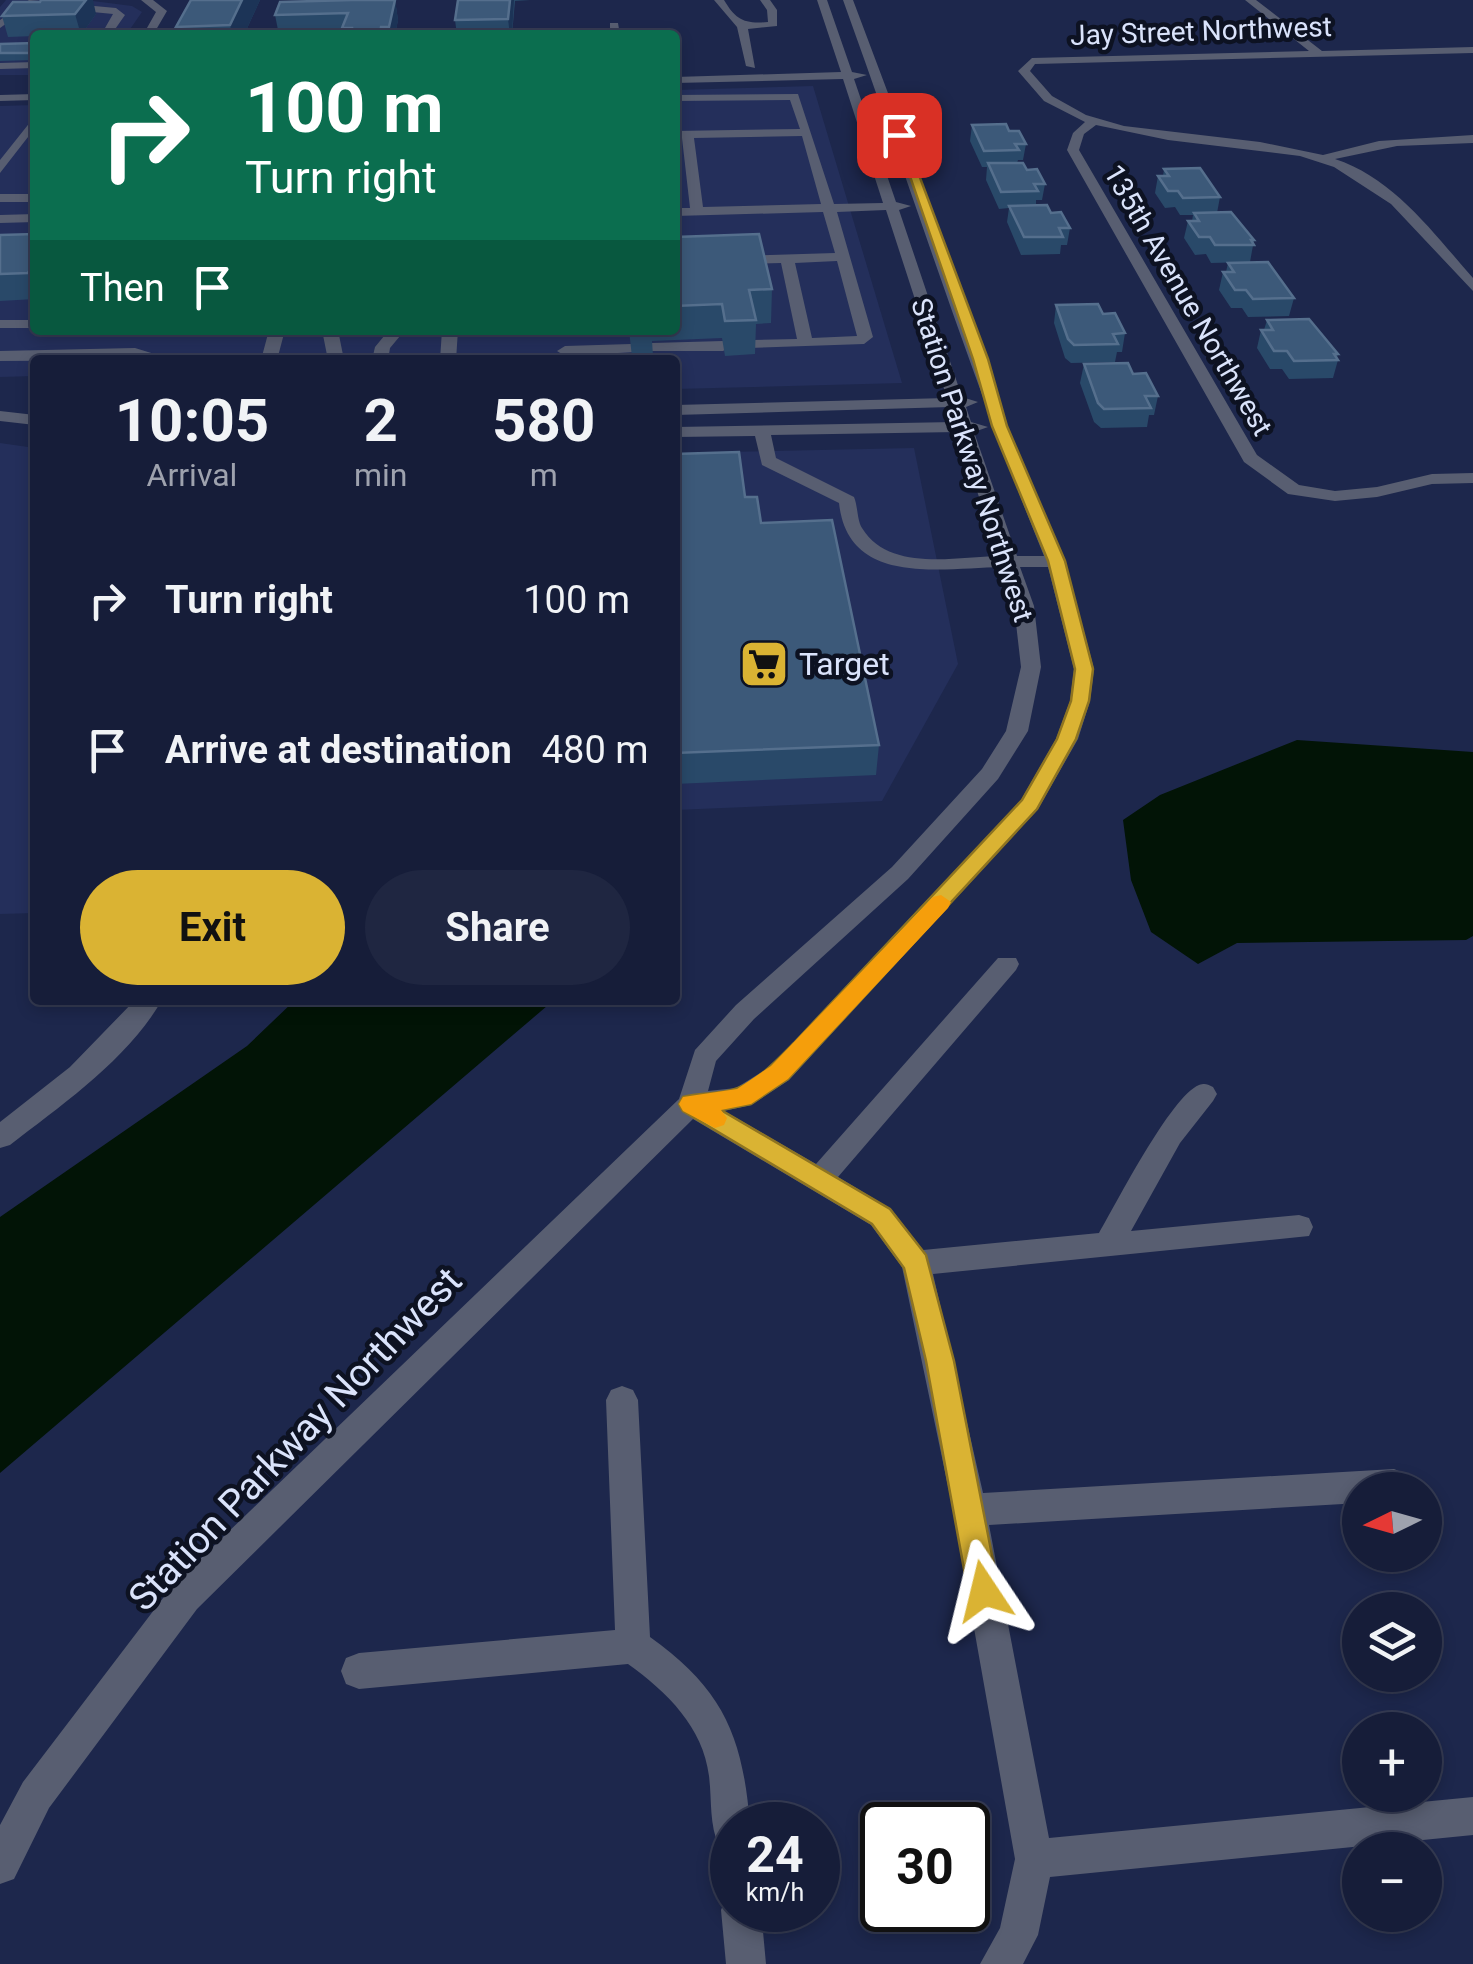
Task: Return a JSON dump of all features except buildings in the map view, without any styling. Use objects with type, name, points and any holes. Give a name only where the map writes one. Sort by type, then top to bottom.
[{"type":"street","points":[[146,0],[162,11],[151,30]]},
{"type":"street","points":[[718,0],[732,24],[742,28],[773,24],[772,10],[765,0]]},
{"type":"street","name":"Station Parkway Northwest","points":[[0,1865],[36,1796],[185,1597],[691,1104],[704,1058],[745,1012],[900,873],[990,774],[1017,731],[1032,667],[1024,606],[822,0]]},
{"type":"street","name":"Station Parkway Northwest","points":[[691,1104],[742,1098],[780,1073],[1030,804],[1066,739],[1080,701],[1084,669],[1056,561],[1000,426],[848,0]]},
{"type":"street","points":[[1250,0],[1318,53]]},
{"type":"street","points":[[0,25],[31,2],[116,10],[120,15],[110,30]]},
{"type":"street","points":[[742,28],[751,66]]},
{"type":"street","name":"Jay Street Northwest","points":[[1093,121],[1046,98],[1024,71],[1027,63],[1473,50]]},
{"type":"street","points":[[0,66],[30,65]]},
{"type":"street","points":[[680,68],[842,69]]},
{"type":"street","points":[[680,80],[874,68]]},
{"type":"street","points":[[0,86],[30,97]]},
{"type":"street","points":[[680,98],[794,96],[866,337],[859,341],[753,344]]},
{"type":"street","points":[[0,98],[30,99]]},
{"type":"street","points":[[0,111],[30,100]]},
{"type":"street","points":[[1093,121],[1166,134],[1234,140],[1324,159],[1371,180],[1473,287]]},
{"type":"street","name":"135th Avenue Northwest","points":[[1093,121],[1079,133],[1073,150],[1250,458],[1294,490],[1335,496],[1432,480],[1473,478]]},
{"type":"street","points":[[0,169],[30,127]]},
{"type":"street","points":[[697,211],[681,134],[807,132]]},
{"type":"street","points":[[1324,159],[1352,148],[1403,141],[1473,139]]},
{"type":"street","points":[[0,198],[30,198]]},
{"type":"street","points":[[680,212],[924,206]]},
{"type":"street","points":[[0,219],[30,218]]},
{"type":"street","points":[[680,262],[843,257]]},
{"type":"street","points":[[787,258],[806,343]]},
{"type":"street","points":[[0,324],[30,324]]},
{"type":"street","points":[[652,348],[723,346]]},
{"type":"street","points":[[574,355],[631,349]]},
{"type":"street","points":[[68,355],[140,355]]},
{"type":"street","points":[[0,356],[30,356]]},
{"type":"street","points":[[0,401],[30,404]]},
{"type":"street","points":[[680,410],[992,401]]},
{"type":"street","points":[[0,416],[30,419]]},
{"type":"street","points":[[680,432],[1000,426]]},
{"type":"street","points":[[762,430],[768,461],[848,501],[851,528],[874,552],[899,562],[1056,561]]},
{"type":"street","points":[[820,1178],[1006,964]]},
{"type":"street","points":[[0,1137],[66,1087],[122,1034],[146,1005]]},
{"type":"street","points":[[1106,1246],[1170,1134],[1204,1094]]},
{"type":"street","points":[[691,1104],[881,1217],[916,1264],[970,1510],[1034,1858],[1018,1935],[1000,1964]]},
{"type":"street","points":[[916,1264],[1299,1227]]},
{"type":"street","points":[[622,1400],[633,1646]]},
{"type":"street","points":[[970,1510],[1342,1489]]},
{"type":"street","points":[[359,1671],[633,1646],[667,1670],[703,1710],[722,1748],[728,1802]]},
{"type":"street","points":[[1034,1858],[1473,1816]]},
{"type":"street","points":[[743,1932],[746,1964]]},
{"type":"shaded area","points":[[6,0],[85,0],[132,6],[142,12],[129,30],[30,30],[30,75],[0,75],[0,7]]},
{"type":"shaded area","points":[[813,86],[902,383],[680,389],[680,355],[30,355],[30,376],[0,377],[0,106],[30,105],[30,335],[680,335],[680,90]]},
{"type":"shaded area","points":[[0,443],[30,447],[30,913],[0,914]]},
{"type":"shaded area","points":[[914,448],[958,664],[882,801],[680,810],[680,453]]},
{"type":"shaded area","points":[[1297,740],[1473,752],[1473,936],[1466,940],[1237,943],[1198,964],[1151,932],[1131,880],[1123,820],[1160,795]]},
{"type":"shaded area","points":[[290,1005],[548,1005],[0,1473],[0,1217],[247,1046]]},
{"type":"slow traffic","points":[[715,1118],[691,1104],[742,1098],[780,1073],[941,902]]},
{"type":"place","name":"Target","points":[[764,664]]},
{"type":"route","points":[[899,135],[980,359],[1000,426],[1056,561],[1084,669],[1080,701],[1066,739],[1030,804],[780,1073],[742,1098],[691,1104],[881,1217],[916,1264],[940,1361],[984,1591]]}]
